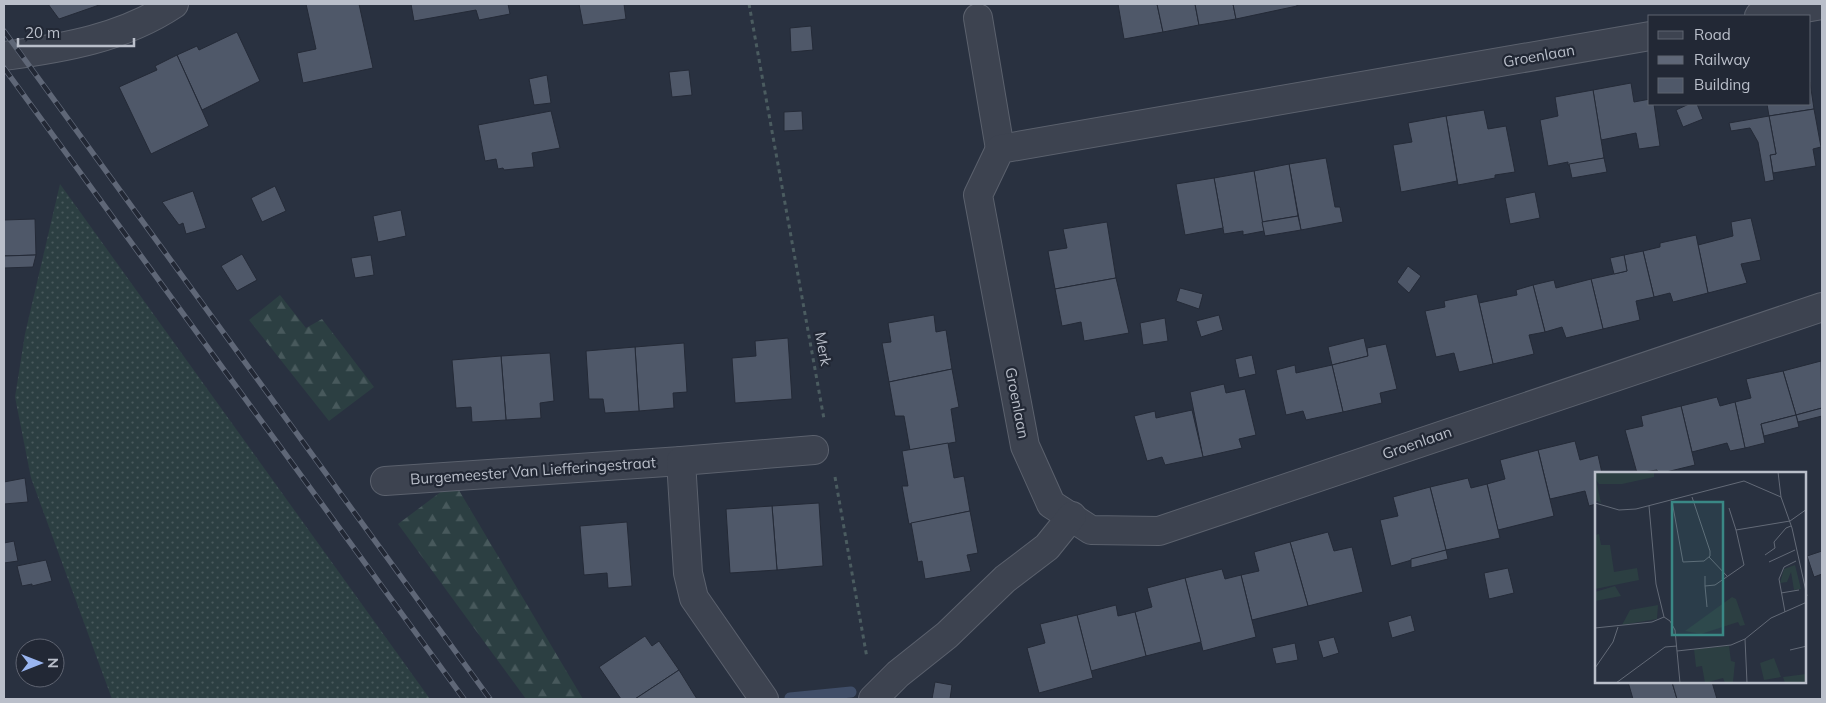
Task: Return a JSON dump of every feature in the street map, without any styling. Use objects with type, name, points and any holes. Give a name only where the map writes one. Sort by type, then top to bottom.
[{"type":"street","points":[[4,56],[72,47],[119,32],[157,15],[174,4]]},
{"type":"street","points":[[1766,15],[1822,5]]},
{"type":"street","points":[[978,18],[1000,149]]},
{"type":"street","name":"Groenlaan","points":[[1648,36],[1000,149],[978,195],[1025,446],[1051,504],[1091,530],[1159,531],[1822,307]]},
{"type":"street","name":"Burgemeester Van Liefferingestraat","points":[[386,481],[681,461],[824,448]]},
{"type":"street","points":[[681,461],[688,573],[694,598],[764,699]]},
{"type":"street","points":[[874,699],[1006,579],[1047,547],[1072,516]]},
{"type":"path","name":"Merk","points":[[749,4],[824,448],[874,699]]},
{"type":"green space","points":[[60,184],[430,699],[112,699],[31,478],[15,397],[25,334]]},
{"type":"green space","points":[[280,295],[306,328],[322,319],[374,387],[329,421],[249,320]]},
{"type":"green space","points":[[454,482],[583,699],[526,699],[398,524]]},
{"type":"building","points":[[48,4],[102,4],[59,19]]},
{"type":"building","points":[[306,4],[359,4],[373,68],[303,83],[297,53],[316,49]]},
{"type":"building","points":[[411,4],[508,4],[510,14],[479,20],[476,10],[414,21]]},
{"type":"building","points":[[579,4],[624,4],[626,19],[583,25]]},
{"type":"building","points":[[1118,4],[1157,4],[1163,32],[1124,39]]},
{"type":"building","points":[[1157,4],[1195,4],[1199,25],[1163,32]]},
{"type":"building","points":[[1195,4],[1233,4],[1236,19],[1199,25]]},
{"type":"building","points":[[1233,4],[1297,4],[1297,6],[1236,19]]},
{"type":"building","points":[[811,26],[813,50],[791,52],[790,28]]},
{"type":"building","points":[[237,32],[260,81],[202,110],[177,55],[197,46],[199,50]]},
{"type":"building","points":[[177,55],[209,126],[151,154],[119,87],[157,70],[155,66]]},
{"type":"building","points":[[689,70],[692,95],[672,97],[669,72]]},
{"type":"building","points":[[547,75],[551,103],[534,105],[529,79]]},
{"type":"building","points":[[1631,83],[1634,102],[1648,99],[1648,105],[1654,105],[1660,146],[1639,149],[1636,133],[1601,140],[1593,90]]},
{"type":"building","points":[[1811,89],[1814,109],[1769,116],[1767,105],[1811,105]]},
{"type":"building","points":[[1593,90],[1604,158],[1568,165],[1568,162],[1548,166],[1540,120],[1558,116],[1555,97]]},
{"type":"building","points":[[1687,105],[1697,105],[1703,119],[1683,127],[1676,110]]},
{"type":"building","points":[[1814,109],[1821,147],[1813,149],[1816,166],[1773,173],[1770,155],[1776,154],[1769,116]]},
{"type":"building","points":[[1484,110],[1488,129],[1506,126],[1515,172],[1495,175],[1495,178],[1458,185],[1446,116]]},
{"type":"building","points":[[551,111],[560,148],[532,153],[534,167],[504,170],[503,168],[498,169],[496,159],[485,161],[478,125]]},
{"type":"building","points":[[802,111],[803,130],[784,131],[784,112]]},
{"type":"building","points":[[1446,116],[1457,181],[1401,192],[1393,145],[1412,142],[1408,123]]},
{"type":"building","points":[[1769,116],[1776,154],[1770,155],[1774,180],[1765,182],[1758,142],[1750,128],[1731,131],[1729,123]]},
{"type":"building","points":[[1326,158],[1335,207],[1340,207],[1343,222],[1301,230],[1289,164]]},
{"type":"building","points":[[1604,158],[1607,172],[1572,178],[1569,164]]},
{"type":"building","points":[[1289,164],[1298,216],[1262,222],[1254,171]]},
{"type":"building","points":[[1254,171],[1264,231],[1243,235],[1243,231],[1224,234],[1214,178]]},
{"type":"building","points":[[1214,178],[1223,228],[1185,235],[1176,184]]},
{"type":"building","points":[[275,186],[286,211],[262,222],[251,198]]},
{"type":"building","points":[[193,191],[206,228],[186,234],[183,223],[179,225],[162,202]]},
{"type":"building","points":[[1535,192],[1540,218],[1510,224],[1505,198]]},
{"type":"building","points":[[401,210],[406,236],[378,242],[373,216]]},
{"type":"building","points":[[1298,216],[1301,230],[1265,236],[1262,222]]},
{"type":"building","points":[[1751,218],[1761,260],[1741,264],[1747,283],[1708,293],[1698,245],[1733,236],[1731,222]]},
{"type":"building","points":[[35,219],[36,255],[4,256],[4,220]]},
{"type":"building","points":[[1107,222],[1116,278],[1055,289],[1048,251],[1067,248],[1063,229]]},
{"type":"building","points":[[1696,235],[1708,293],[1673,302],[1670,293],[1654,297],[1643,251],[1660,247],[1660,243]]},
{"type":"building","points":[[1643,251],[1654,297],[1636,301],[1640,320],[1603,329],[1591,279],[1627,271],[1624,255]]},
{"type":"building","points":[[242,254],[257,280],[237,291],[221,266]]},
{"type":"building","points":[[36,255],[33,267],[4,268],[4,256]]},
{"type":"building","points":[[371,255],[374,275],[355,278],[351,258]]},
{"type":"building","points":[[1624,255],[1627,271],[1614,274],[1610,258]]},
{"type":"building","points":[[1408,266],[1421,276],[1409,293],[1397,282]]},
{"type":"building","points":[[1116,278],[1129,333],[1084,341],[1081,322],[1062,326],[1055,289]]},
{"type":"building","points":[[1591,279],[1603,329],[1566,338],[1562,327],[1545,332],[1533,285],[1554,280],[1556,288]]},
{"type":"building","points":[[1533,285],[1545,332],[1529,335],[1534,354],[1493,364],[1479,303],[1517,295],[1516,290]]},
{"type":"building","points":[[1180,288],[1203,294],[1199,309],[1176,301]]},
{"type":"building","points":[[1477,294],[1493,364],[1459,372],[1454,353],[1436,357],[1425,311],[1445,307],[1444,301]]},
{"type":"building","points":[[934,315],[936,332],[946,330],[952,369],[889,382],[882,343],[891,342],[888,323]]},
{"type":"building","points":[[1219,315],[1223,330],[1201,337],[1196,321]]},
{"type":"building","points":[[1165,318],[1168,341],[1143,345],[1140,323]]},
{"type":"building","points":[[788,338],[792,399],[735,403],[732,358],[756,356],[755,341]]},
{"type":"building","points":[[1364,338],[1368,356],[1332,365],[1328,347]]},
{"type":"building","points":[[684,343],[687,392],[673,393],[674,408],[639,411],[635,347]]},
{"type":"building","points":[[1386,344],[1397,389],[1380,393],[1382,403],[1343,412],[1332,365],[1368,356],[1367,348]]},
{"type":"building","points":[[635,347],[639,411],[605,413],[603,399],[589,399],[586,351]]},
{"type":"building","points":[[550,353],[554,401],[540,403],[541,418],[506,420],[501,356]]},
{"type":"building","points":[[1252,355],[1256,374],[1239,378],[1235,359]]},
{"type":"building","points":[[501,356],[506,420],[472,422],[471,407],[456,408],[452,360]]},
{"type":"building","points":[[1821,361],[1822,408],[1796,415],[1783,371]]},
{"type":"building","points":[[1295,365],[1296,373],[1332,365],[1343,412],[1306,420],[1303,411],[1286,415],[1276,370]]},
{"type":"building","points":[[952,369],[959,407],[951,409],[956,442],[910,450],[904,416],[895,416],[889,382]]},
{"type":"building","points":[[1783,371],[1796,415],[1761,424],[1765,443],[1745,448],[1735,402],[1751,398],[1746,379]]},
{"type":"building","points":[[1224,384],[1226,393],[1245,389],[1256,435],[1239,439],[1242,448],[1203,457],[1190,392]]},
{"type":"building","points":[[1717,397],[1720,406],[1735,402],[1745,448],[1730,451],[1727,443],[1692,452],[1681,406]]},
{"type":"building","points":[[1681,406],[1695,465],[1666,472],[1658,472],[1657,470],[1637,472],[1625,430],[1643,426],[1641,416]]},
{"type":"building","points":[[1822,408],[1822,416],[1798,422],[1796,415]]},
{"type":"building","points":[[1192,410],[1203,457],[1165,465],[1162,457],[1147,461],[1134,416],[1155,411],[1156,418]]},
{"type":"building","points":[[1796,415],[1799,427],[1764,436],[1761,424]]},
{"type":"building","points":[[1575,441],[1580,460],[1598,455],[1602,472],[1595,472],[1595,504],[1589,506],[1585,491],[1550,499],[1538,450]]},
{"type":"building","points":[[948,443],[954,478],[964,476],[970,511],[909,524],[902,486],[908,486],[902,451]]},
{"type":"building","points":[[1538,450],[1554,516],[1498,530],[1487,484],[1505,479],[1500,460]]},
{"type":"building","points":[[25,478],[28,502],[4,504],[4,482]]},
{"type":"building","points":[[1468,478],[1471,488],[1487,484],[1500,538],[1446,550],[1430,487]]},
{"type":"building","points":[[1430,487],[1446,550],[1391,566],[1380,520],[1398,516],[1393,497]]},
{"type":"building","points":[[819,503],[823,566],[777,570],[772,506]]},
{"type":"building","points":[[772,506],[777,570],[730,573],[726,509]]},
{"type":"building","points":[[970,511],[978,553],[967,555],[971,571],[925,579],[922,561],[918,562],[911,523]]},
{"type":"building","points":[[627,522],[632,586],[608,588],[607,573],[584,575],[580,526]]},
{"type":"building","points":[[1328,532],[1334,551],[1352,547],[1363,592],[1308,606],[1290,542]]},
{"type":"building","points":[[14,541],[18,561],[4,563],[4,543]]},
{"type":"building","points":[[1290,542],[1308,606],[1252,620],[1241,575],[1259,571],[1254,552]]},
{"type":"building","points":[[1446,550],[1448,559],[1411,568],[1411,559]]},
{"type":"building","points":[[1822,551],[1822,574],[1814,577],[1807,556]]},
{"type":"building","points":[[46,560],[52,581],[32,586],[32,584],[22,586],[17,566]]},
{"type":"building","points":[[1508,568],[1514,593],[1489,599],[1484,573]]},
{"type":"building","points":[[1222,569],[1225,579],[1241,575],[1256,637],[1203,651],[1185,578]]},
{"type":"building","points":[[1185,578],[1201,642],[1146,656],[1135,612],[1152,607],[1147,588]]},
{"type":"building","points":[[1116,605],[1118,616],[1135,612],[1146,656],[1091,671],[1077,615]]},
{"type":"building","points":[[1077,615],[1093,678],[1039,693],[1027,648],[1045,643],[1040,624]]},
{"type":"building","points":[[1411,615],[1415,631],[1392,638],[1388,622]]},
{"type":"building","points":[[645,636],[652,646],[659,641],[679,670],[635,699],[621,699],[599,667]]},
{"type":"building","points":[[1334,637],[1339,653],[1323,658],[1318,641]]},
{"type":"building","points":[[1295,643],[1298,660],[1276,664],[1272,648]]},
{"type":"building","points":[[679,670],[697,699],[635,699]]},
{"type":"building","points":[[935,682],[952,685],[950,699],[932,699]]},
{"type":"building","points":[[1628,683],[1672,683],[1677,699],[1633,699]]},
{"type":"building","points":[[1672,683],[1712,683],[1717,699],[1677,699]]},
{"type":"waterway","points":[[790,698],[851,692]]},
{"type":"railway","points":[[4,31],[490,699]]},
{"type":"railway","points":[[4,68],[464,699]]}]
